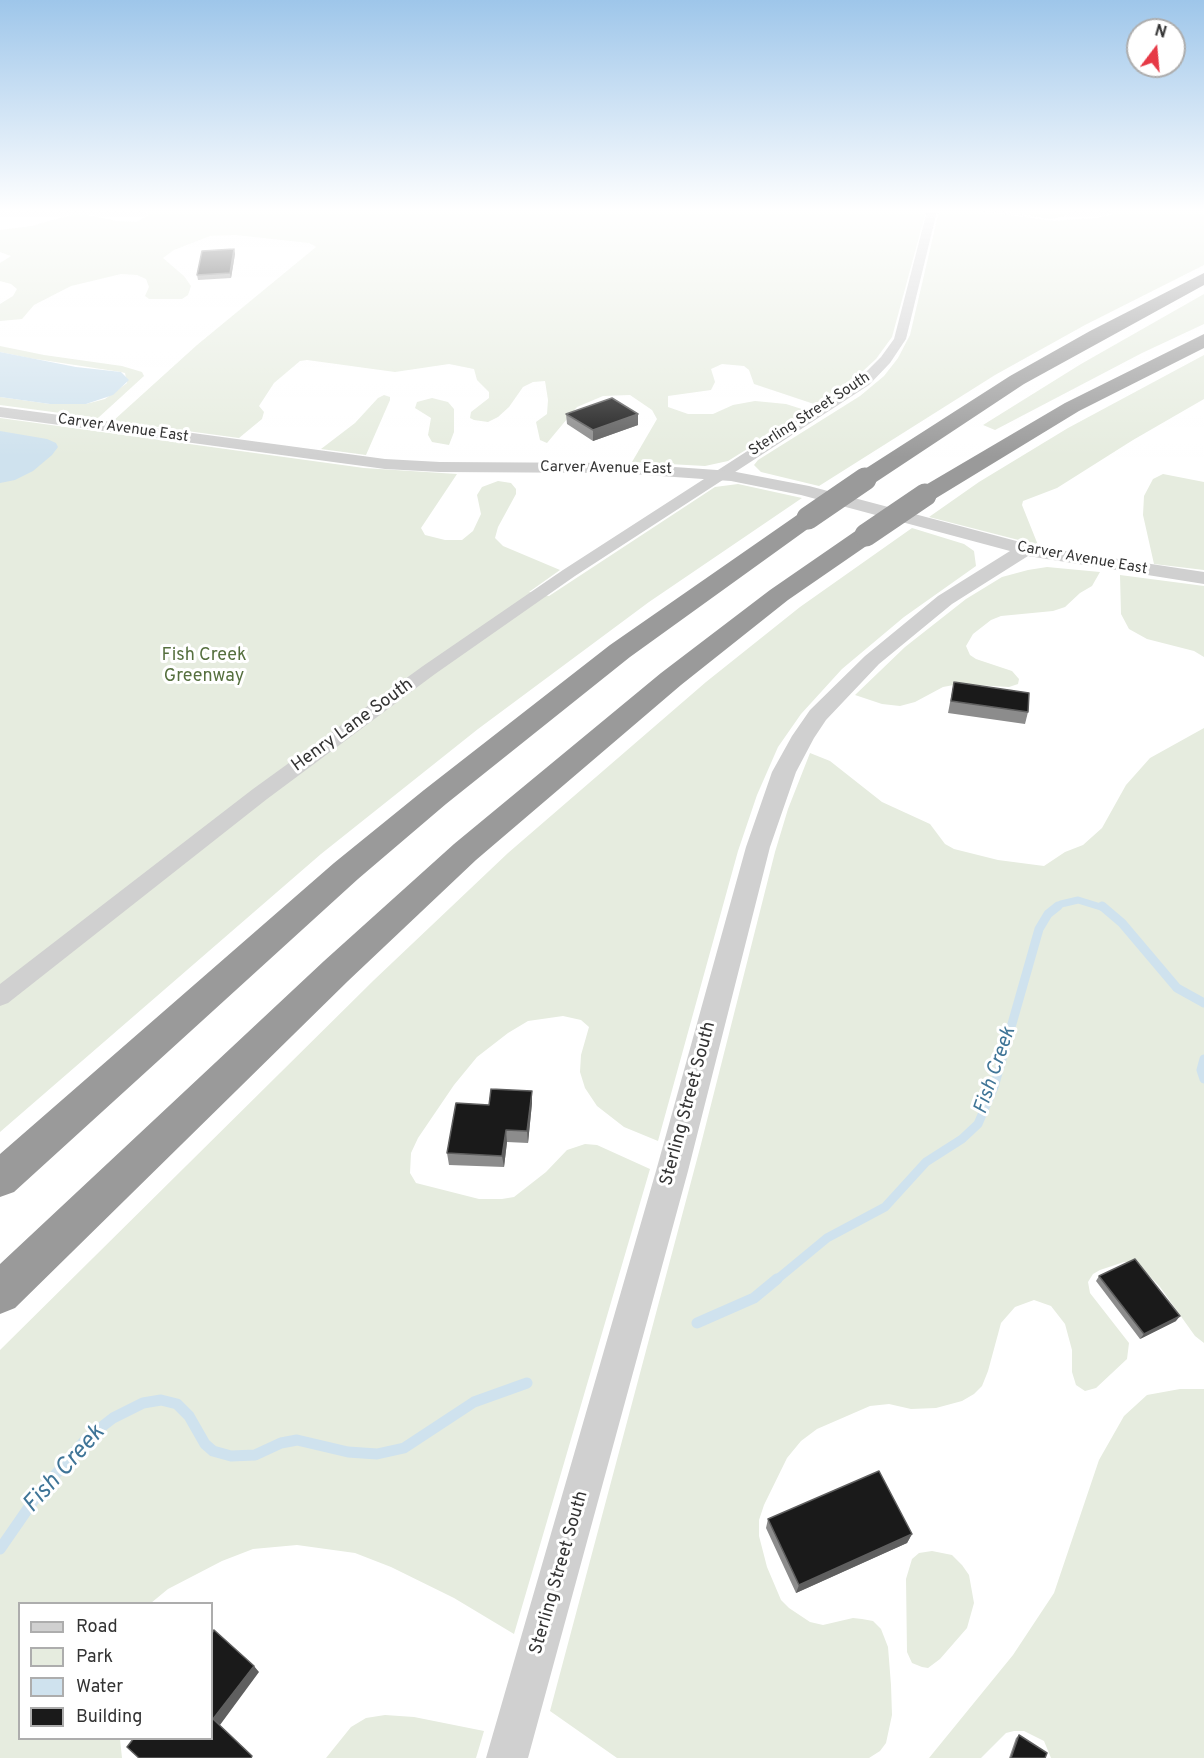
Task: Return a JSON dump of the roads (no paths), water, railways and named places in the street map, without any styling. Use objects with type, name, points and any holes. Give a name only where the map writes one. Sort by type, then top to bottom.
[{"type":"highway","points":[[0,1179],[346,872],[435,797],[620,651],[865,479],[1017,380],[1175,293]]},
{"type":"highway","points":[[0,1293],[336,970],[465,852],[671,679],[779,595],[925,495],[1072,407],[1204,339]]},
{"type":"street","name":"Sterling Street South","points":[[719,474],[855,389],[877,370],[890,355],[903,330],[912,293]]},
{"type":"street","name":"Carver Avenue East","points":[[0,412],[385,464],[450,468],[618,468],[719,474],[803,490],[1025,550],[1204,578]]},
{"type":"street","name":"Henry Lane South","points":[[0,997],[251,802],[420,676],[569,573],[719,474]]},
{"type":"street","name":"Sterling Street South","points":[[507,1758],[672,1171],[761,835],[784,772],[803,735],[818,715],[872,660],[945,600],[1025,550]]},
{"type":"water","points":[[0,352],[76,367],[121,372],[129,380],[113,395],[86,404],[50,404],[0,397]]},
{"type":"water","points":[[0,431],[47,439],[56,443],[58,447],[33,471],[15,480],[0,483]]},
{"type":"waterway","name":"Fish Creek","points":[[1056,908],[1061,904],[1078,900],[1104,908]]},
{"type":"waterway","name":"Fish Creek","points":[[775,1281],[827,1238],[885,1207],[926,1162],[962,1139],[978,1124],[994,1087],[1039,929],[1048,914],[1058,906]]},
{"type":"waterway","name":"Fish Creek","points":[[1102,906],[1122,923],[1177,988],[1204,1003]]},
{"type":"waterway","name":"Fish Creek","points":[[1204,1059],[1201,1070],[1204,1079]]},
{"type":"waterway","name":"Fish Creek","points":[[697,1323],[754,1298],[777,1279]]},
{"type":"waterway","name":"Fish Creek","points":[[0,1549],[36,1497],[86,1439],[113,1418],[143,1403],[161,1400],[177,1404],[189,1416],[205,1444],[213,1451],[231,1456],[255,1455],[281,1443],[297,1440],[348,1452],[377,1454],[404,1448],[474,1402],[527,1383]]},
{"type":"park label","name":"Fish Creek Greenway","points":[[204,666]]}]
